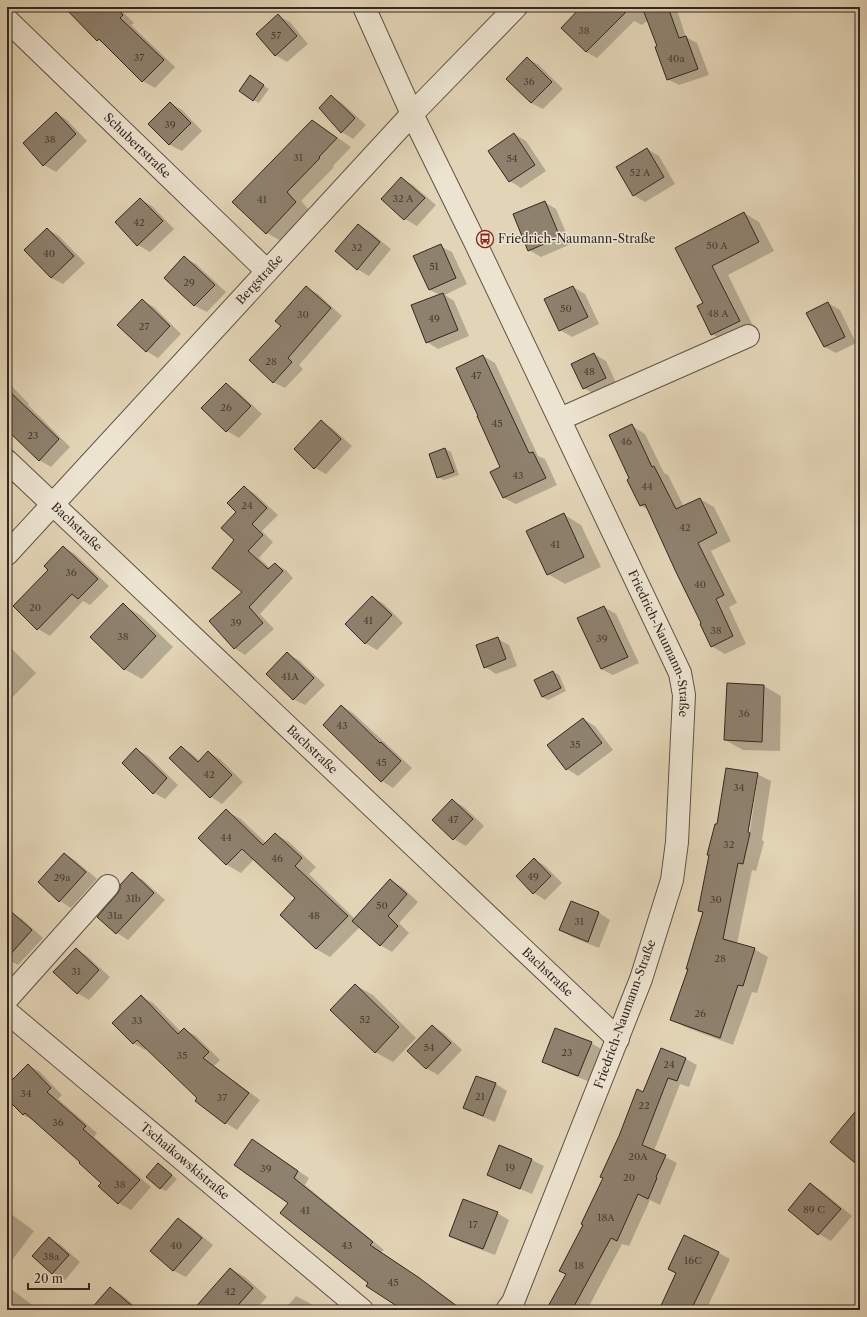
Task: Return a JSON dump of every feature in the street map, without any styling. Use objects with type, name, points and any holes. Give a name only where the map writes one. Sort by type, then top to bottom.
[{"type":"street","name":"Friedrich-Naumann-Straße","points":[[364,7],[412,114],[560,419],[680,673],[684,695],[677,842],[672,880],[641,979],[618,1039],[513,1302],[507,1310]]},
{"type":"street","name":"Bergstraße","points":[[7,554],[412,114],[516,7]]},
{"type":"street","name":"Schubertstraße","points":[[7,20],[267,271]]},
{"type":"street","points":[[560,419],[748,336]]},
{"type":"street","name":"Bachstraße","points":[[7,461],[618,1039]]},
{"type":"street","points":[[7,999],[108,886]]},
{"type":"street","name":"Tschaikowskistraße","points":[[7,1012],[362,1310]]},
{"type":"building","points":[[64,7],[115,7],[123,15],[120,18],[164,60],[142,82],[99,39],[97,41]]},
{"type":"building","points":[[581,7],[631,7],[586,52],[561,28]]},
{"type":"building","points":[[642,7],[668,7],[679,38],[686,36],[698,69],[667,80],[655,47],[657,46]]},
{"type":"building","points":[[278,14],[297,36],[275,56],[256,34]]},
{"type":"building","points":[[527,57],[552,82],[531,103],[506,79]]},
{"type":"building","points":[[250,75],[264,85],[253,101],[239,91]]},
{"type":"building","points":[[331,95],[355,118],[341,133],[319,108]]},
{"type":"building","points":[[170,102],[191,123],[169,145],[148,124]]},
{"type":"building","points":[[56,112],[76,134],[43,166],[23,143]]},
{"type":"building","points":[[312,120],[337,138],[287,192],[296,202],[266,234],[232,202]]},
{"type":"building","points":[[514,133],[535,165],[509,182],[488,151]]},
{"type":"building","points":[[647,148],[664,177],[633,196],[616,167]]},
{"type":"building","points":[[401,177],[425,198],[404,220],[381,199]]},
{"type":"building","points":[[140,198],[163,221],[137,246],[115,222]]},
{"type":"building","points":[[545,201],[560,237],[528,251],[513,214]]},
{"type":"building","points":[[744,212],[759,242],[712,266],[740,321],[711,335],[697,306],[703,303],[675,248]]},
{"type":"building","points":[[358,224],[380,242],[357,270],[335,251]]},
{"type":"building","points":[[47,228],[74,256],[51,278],[24,250]]},
{"type":"building","points":[[441,244],[456,278],[429,290],[413,256]]},
{"type":"building","points":[[184,256],[215,285],[194,306],[164,278]]},
{"type":"building","points":[[306,286],[331,308],[288,358],[292,362],[273,383],[249,360],[281,326],[275,321]]},
{"type":"building","points":[[573,286],[588,317],[559,331],[544,299]]},
{"type":"building","points":[[443,293],[458,330],[426,343],[411,305]]},
{"type":"building","points":[[142,299],[170,326],[146,352],[117,325]]},
{"type":"building","points":[[828,302],[845,337],[824,347],[806,313]]},
{"type":"building","points":[[594,353],[606,378],[583,389],[571,364]]},
{"type":"building","points":[[483,355],[529,453],[533,452],[546,478],[503,498],[490,472],[500,467],[456,368]]},
{"type":"building","points":[[226,383],[251,406],[226,432],[201,408]]},
{"type":"building","points":[[7,389],[59,439],[39,461],[7,430]]},
{"type":"building","points":[[321,420],[341,439],[314,469],[294,449]]},
{"type":"building","points":[[632,424],[652,467],[654,466],[676,509],[700,498],[717,533],[698,543],[724,595],[716,599],[733,636],[711,647],[645,504],[640,506],[627,480],[629,478],[609,435]]},
{"type":"building","points":[[445,448],[454,472],[437,478],[429,454]]},
{"type":"building","points":[[244,486],[267,508],[252,524],[263,535],[248,551],[268,569],[275,563],[283,571],[249,607],[263,623],[234,649],[209,621],[242,592],[212,568],[234,540],[221,528],[236,512],[227,503]]},
{"type":"building","points":[[564,513],[584,557],[547,575],[526,531]]},
{"type":"building","points":[[63,546],[98,579],[78,599],[72,594],[37,630],[13,606],[48,570],[44,566]]},
{"type":"building","points":[[372,596],[392,615],[365,644],[345,624]]},
{"type":"building","points":[[123,603],[156,636],[124,670],[90,637]]},
{"type":"building","points":[[604,606],[628,657],[601,669],[577,618]]},
{"type":"building","points":[[498,637],[506,659],[484,668],[476,645]]},
{"type":"building","points":[[287,652],[314,678],[293,700],[266,674]]},
{"type":"building","points":[[553,671],[561,688],[542,697],[534,680]]},
{"type":"building","points":[[727,683],[764,685],[762,742],[724,740]]},
{"type":"building","points":[[341,705],[401,761],[381,782],[323,725]]},
{"type":"building","points":[[583,718],[602,743],[566,770],[547,745]]},
{"type":"building","points":[[181,746],[198,762],[208,751],[232,775],[210,798],[169,758]]},
{"type":"building","points":[[136,748],[167,778],[153,794],[122,763]]},
{"type":"building","points":[[726,768],[758,773],[748,832],[750,833],[743,864],[738,863],[723,939],[755,948],[743,986],[738,985],[720,1038],[670,1020],[688,969],[686,969],[703,912],[698,911],[709,855],[707,855],[715,824],[717,824]]},
{"type":"building","points":[[452,799],[473,819],[453,840],[432,820]]},
{"type":"building","points":[[226,809],[263,845],[275,833],[302,858],[295,866],[348,916],[316,949],[280,915],[295,898],[242,849],[226,865],[198,838]]},
{"type":"building","points":[[64,853],[86,872],[59,902],[38,882]]},
{"type":"building","points":[[534,858],[551,876],[533,894],[516,876]]},
{"type":"building","points":[[132,872],[154,893],[116,934],[97,917],[117,894],[120,889],[120,885]]},
{"type":"building","points":[[390,879],[407,894],[388,916],[398,926],[380,946],[352,921]]},
{"type":"building","points":[[571,901],[599,912],[588,942],[559,930]]},
{"type":"building","points":[[7,908],[32,930],[7,958]]},
{"type":"building","points":[[76,948],[99,970],[77,994],[53,972]]},
{"type":"building","points":[[355,984],[399,1027],[375,1053],[330,1010]]},
{"type":"building","points":[[141,995],[178,1034],[184,1028],[209,1052],[203,1058],[249,1093],[225,1124],[195,1101],[197,1098],[137,1040],[133,1044],[112,1023]]},
{"type":"building","points":[[432,1025],[451,1043],[426,1069],[407,1051]]},
{"type":"building","points":[[555,1028],[592,1042],[578,1076],[542,1062]]},
{"type":"building","points":[[661,1048],[686,1058],[677,1081],[668,1078],[642,1145],[666,1155],[648,1199],[638,1194],[617,1241],[611,1238],[572,1310],[546,1310],[566,1274],[559,1271],[583,1225],[581,1224],[603,1178],[600,1177],[619,1136],[637,1089],[643,1092]]},
{"type":"building","points":[[28,1064],[51,1088],[47,1092],[86,1126],[83,1129],[140,1180],[118,1204],[98,1186],[101,1183],[79,1163],[80,1162],[25,1113],[23,1115],[7,1099],[7,1085]]},
{"type":"building","points":[[476,1076],[496,1083],[483,1116],[463,1108]]},
{"type":"building","points":[[860,1106],[860,1167],[830,1142]]},
{"type":"building","points":[[252,1139],[298,1171],[294,1178],[373,1242],[370,1245],[418,1277],[462,1310],[403,1310],[366,1286],[368,1283],[280,1213],[288,1203],[234,1165]]},
{"type":"building","points":[[499,1145],[532,1159],[520,1189],[487,1175]]},
{"type":"building","points":[[158,1163],[172,1175],[160,1189],[146,1177]]},
{"type":"building","points":[[810,1183],[841,1209],[818,1235],[788,1210]]},
{"type":"building","points":[[463,1199],[498,1212],[483,1249],[449,1236]]},
{"type":"building","points":[[178,1218],[202,1238],[173,1271],[150,1251]]},
{"type":"building","points":[[684,1235],[719,1252],[691,1310],[659,1310],[676,1273],[668,1269]]},
{"type":"building","points":[[49,1237],[69,1255],[52,1274],[32,1256]]},
{"type":"building","points":[[230,1268],[253,1288],[234,1310],[193,1310]]},
{"type":"building","points":[[110,1287],[137,1310],[90,1310]]},
{"type":"place","name":"Friedrich-Naumann-Straße","points":[[485,239]]}]
